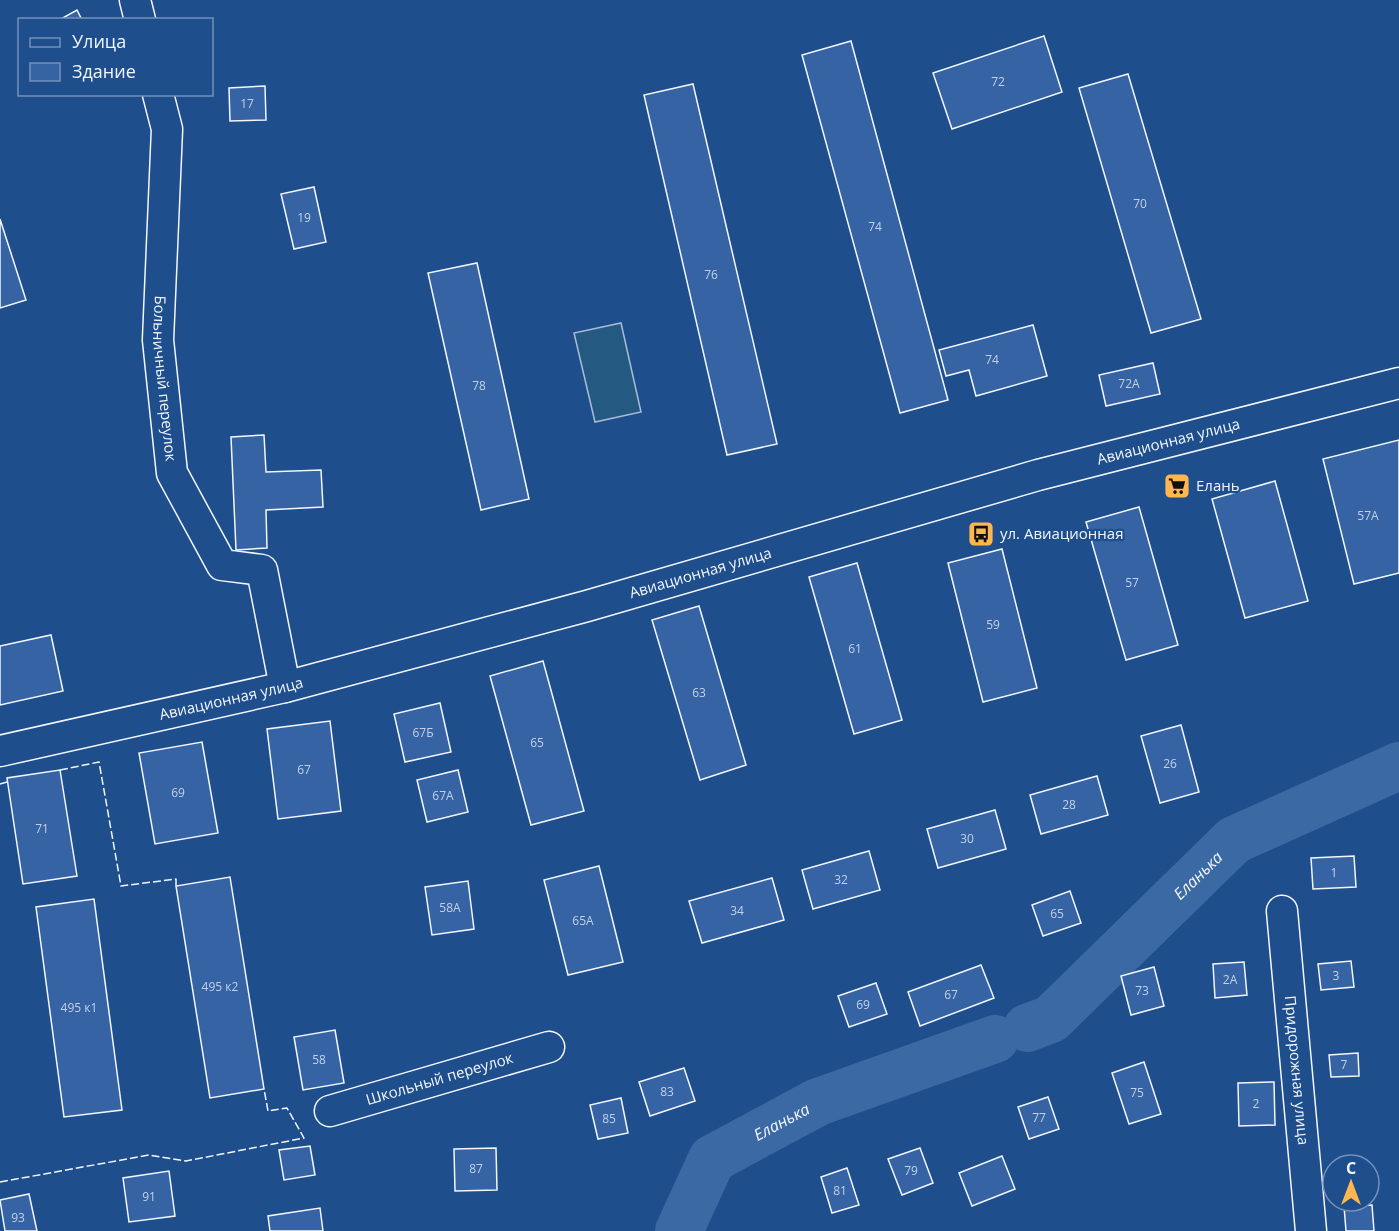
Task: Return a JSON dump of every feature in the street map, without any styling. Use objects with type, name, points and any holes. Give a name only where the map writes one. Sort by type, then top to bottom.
[{"type":"street","points":[[135,0],[140,18]]},
{"type":"street","name":"Больничный переулок","points":[[159,96],[167,129],[158,340],[172,472],[222,565],[262,570],[285,687]]},
{"type":"street","name":"Авиационная улица","points":[[0,751],[285,687],[587,606],[1038,475],[1399,383]]},
{"type":"street","name":"Придорожная улица","points":[[1282,911],[1311,1231]]},
{"type":"street","name":"Школьный переулок","points":[[330,1111],[549,1047]]},
{"type":"shaded area","points":[[621,323],[641,412],[595,422],[574,333]]},
{"type":"building","points":[[77,10],[81,18],[63,18]]},
{"type":"building","points":[[1044,36],[1062,92],[952,129],[933,73]]},
{"type":"building","points":[[851,41],[948,400],[900,413],[802,55]]},
{"type":"building","points":[[1128,74],[1201,319],[1151,333],[1079,88]]},
{"type":"building","points":[[693,84],[777,444],[727,455],[644,95]]},
{"type":"building","points":[[265,86],[266,120],[230,121],[229,88]]},
{"type":"building","points":[[314,187],[326,242],[294,249],[281,194]]},
{"type":"building","points":[[0,219],[26,300],[0,308]]},
{"type":"building","points":[[477,263],[529,499],[481,510],[428,273]]},
{"type":"building","points":[[1033,325],[1047,376],[976,396],[969,370],[946,376],[939,350]]},
{"type":"building","points":[[1153,363],[1160,394],[1106,406],[1099,375]]},
{"type":"building","points":[[264,435],[266,472],[321,470],[323,507],[266,510],[267,548],[236,550],[231,437]]},
{"type":"building","points":[[1399,440],[1399,573],[1354,584],[1323,459]]},
{"type":"building","points":[[1275,481],[1308,601],[1245,618],[1212,499]]},
{"type":"building","points":[[1139,507],[1178,645],[1126,660],[1086,522]]},
{"type":"building","points":[[1002,549],[1037,688],[983,702],[948,563]]},
{"type":"building","points":[[857,563],[902,720],[854,734],[809,577]]},
{"type":"building","points":[[699,606],[746,765],[700,780],[652,620]]},
{"type":"building","points":[[51,635],[63,691],[0,705],[0,646]]},
{"type":"building","points":[[543,661],[584,811],[531,825],[490,676]]},
{"type":"building","points":[[440,703],[451,752],[405,762],[394,714]]},
{"type":"building","points":[[330,721],[341,811],[278,819],[267,729]]},
{"type":"building","points":[[1181,725],[1199,792],[1160,803],[1141,736]]},
{"type":"building","points":[[202,742],[218,833],[155,844],[139,753]]},
{"type":"building","points":[[60,770],[77,876],[23,884],[7,778]]},
{"type":"building","points":[[458,770],[468,812],[427,822],[417,780]]},
{"type":"building","points":[[1097,776],[1108,815],[1041,834],[1030,795]]},
{"type":"building","points":[[995,810],[1006,849],[938,868],[927,829]]},
{"type":"building","points":[[869,851],[880,890],[813,909],[802,870]]},
{"type":"building","points":[[1354,856],[1356,887],[1313,889],[1311,858]]},
{"type":"building","points":[[599,866],[623,962],[568,975],[544,880]]},
{"type":"building","points":[[230,877],[264,1089],[210,1098],[176,886]]},
{"type":"building","points":[[772,878],[784,920],[702,943],[689,901]]},
{"type":"building","points":[[468,881],[474,929],[432,935],[425,887]]},
{"type":"building","points":[[1070,891],[1081,923],[1043,936],[1032,905]]},
{"type":"building","points":[[94,899],[122,1110],[64,1117],[36,907]]},
{"type":"building","points":[[1351,961],[1354,987],[1321,990],[1318,964]]},
{"type":"building","points":[[1244,962],[1247,995],[1215,998],[1213,964]]},
{"type":"building","points":[[981,965],[994,998],[920,1026],[908,992]]},
{"type":"building","points":[[1154,967],[1164,1006],[1131,1015],[1121,976]]},
{"type":"building","points":[[876,983],[887,1014],[849,1027],[838,996]]},
{"type":"building","points":[[335,1030],[344,1083],[303,1090],[294,1037]]},
{"type":"building","points":[[1358,1053],[1359,1076],[1331,1077],[1329,1055]]},
{"type":"building","points":[[1144,1062],[1161,1114],[1129,1124],[1112,1073]]},
{"type":"building","points":[[684,1068],[695,1101],[650,1116],[639,1082]]},
{"type":"building","points":[[1274,1082],[1275,1125],[1239,1126],[1238,1083]]},
{"type":"building","points":[[1048,1097],[1059,1129],[1029,1139],[1018,1107]]},
{"type":"building","points":[[621,1098],[628,1133],[598,1139],[590,1105]]},
{"type":"building","points":[[310,1146],[315,1175],[284,1180],[279,1150]]},
{"type":"building","points":[[496,1148],[497,1190],[455,1191],[454,1149]]},
{"type":"building","points":[[920,1148],[933,1183],[902,1195],[888,1159]]},
{"type":"building","points":[[1002,1156],[1015,1189],[972,1206],[959,1173]]},
{"type":"building","points":[[847,1168],[859,1205],[832,1213],[821,1177]]},
{"type":"building","points":[[169,1171],[175,1216],[129,1222],[123,1178]]},
{"type":"building","points":[[29,1194],[37,1231],[5,1231],[0,1200]]},
{"type":"building","points":[[320,1208],[323,1231],[270,1231],[268,1216]]},
{"type":"building","points":[[1345,1213],[1373,1213],[1374,1231],[1346,1231]]},
{"type":"waterway","name":"Еланька","points":[[1027,1028],[1051,1019],[1234,840],[1399,766]]},
{"type":"waterway","name":"Еланька","points":[[679,1231],[712,1159],[818,1102],[995,1039]]},
{"type":"fence","points":[[60,770],[99,762],[121,886],[176,879],[176,886]]},
{"type":"fence","points":[[0,784],[7,782]]},
{"type":"fence","points":[[0,1182],[149,1155],[186,1161],[304,1138],[287,1108],[268,1111],[264,1089]]},
{"type":"place","name":"Елань","points":[[1177,486]]},
{"type":"place","name":"ул. Авиационная","points":[[981,534]]}]
